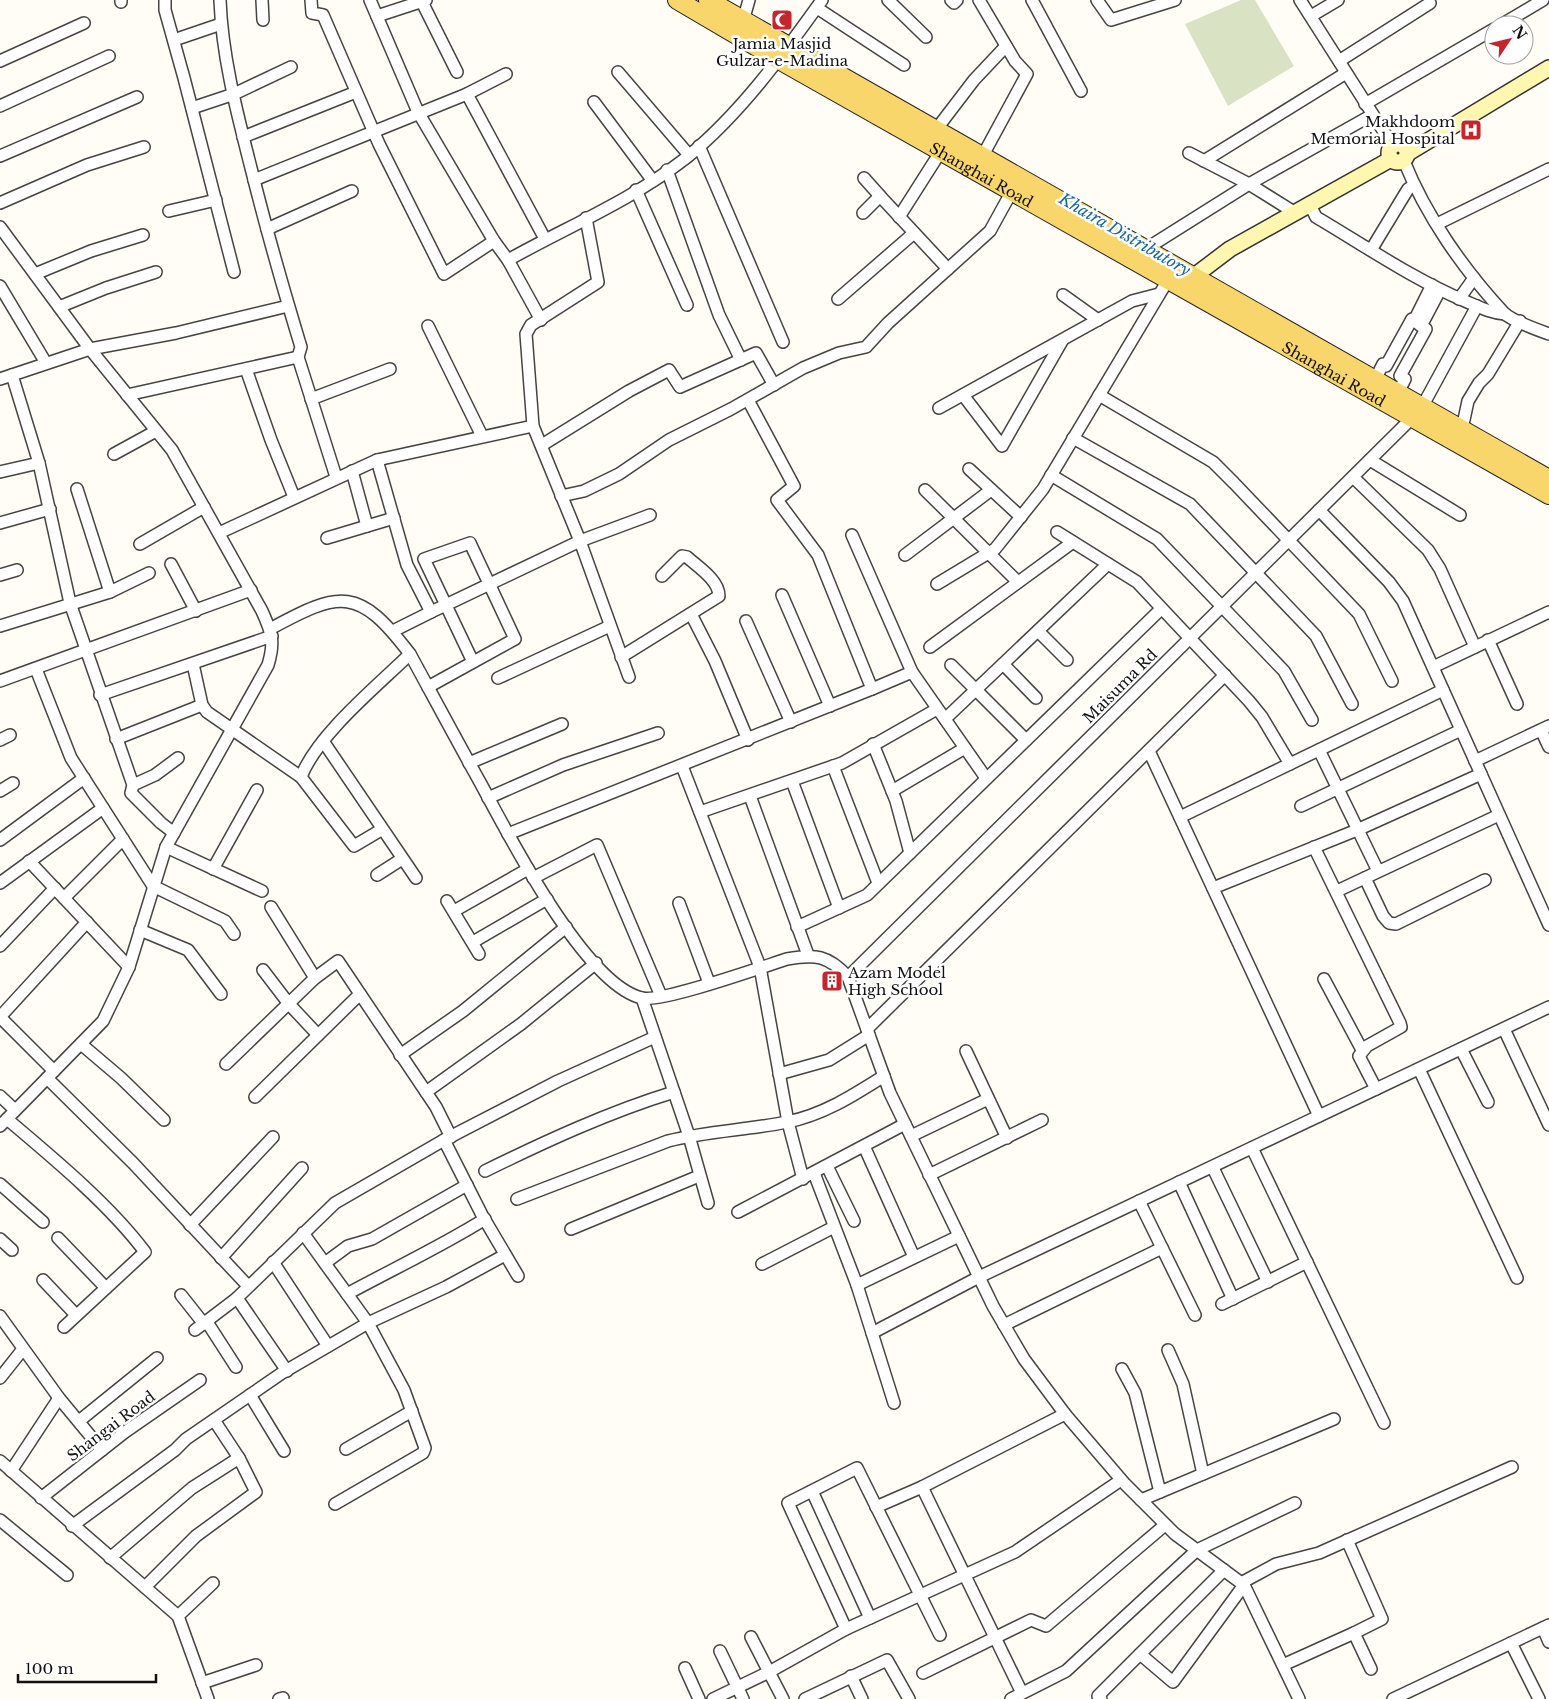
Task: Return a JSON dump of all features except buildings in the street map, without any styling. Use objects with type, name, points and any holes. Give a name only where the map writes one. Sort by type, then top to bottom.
[{"type":"main road","name":"Shanghai Road","points":[[677,0],[935,131],[1149,251],[1189,283],[1418,412],[1549,495]]},
{"type":"main road","name":"Shanghai Road","points":[[713,2],[743,21],[783,53],[1164,287],[1189,283],[1375,380],[1398,393],[1418,412],[1462,429],[1549,479]]},
{"type":"street","points":[[165,0],[165,10],[234,272]]},
{"type":"street","points":[[220,0],[221,24],[243,137],[266,228],[301,347],[298,357],[336,477]]},
{"type":"street","points":[[262,0],[263,20]]},
{"type":"street","points":[[311,0],[312,13],[322,15],[374,133],[444,274],[494,241]]},
{"type":"street","points":[[370,0],[418,112],[494,241],[508,260],[541,320]]},
{"type":"street","points":[[743,21],[749,0]]},
{"type":"street","points":[[888,0],[926,37]]},
{"type":"street","points":[[951,0],[954,4],[958,0]]},
{"type":"street","points":[[979,0],[1015,61],[1027,74],[982,157]]},
{"type":"street","points":[[1032,0],[1081,91]]},
{"type":"street","points":[[1097,0],[1111,20],[1175,0]]},
{"type":"street","points":[[1300,0],[1399,155],[1437,224],[1474,278],[1505,314],[1549,334]]},
{"type":"street","points":[[1311,16],[1338,0]]},
{"type":"street","points":[[1518,15],[1543,0]]},
{"type":"street","points":[[377,16],[424,1],[457,72]]},
{"type":"street","points":[[1339,61],[1430,3]]},
{"type":"street","points":[[508,260],[653,181],[689,155],[718,128],[783,53],[820,4],[904,66]]},
{"type":"street","points":[[0,60],[84,23]]},
{"type":"street","points":[[174,40],[221,24]]},
{"type":"street","points":[[1365,104],[1484,35]]},
{"type":"street","points":[[935,131],[974,80],[1006,46]]},
{"type":"street","points":[[0,106],[109,56]]},
{"type":"street","points":[[192,108],[234,94],[291,67]]},
{"type":"street","points":[[1189,283],[1230,250],[1549,68]]},
{"type":"street","points":[[618,72],[689,155]]},
{"type":"street","points":[[1204,161],[1346,73]]},
{"type":"street","points":[[254,180],[374,133],[418,112],[467,94],[506,74]]},
{"type":"street","points":[[243,137],[356,92]]},
{"type":"street","points":[[467,94],[546,239]]},
{"type":"street","points":[[0,156],[137,96]]},
{"type":"street","points":[[594,102],[653,181]]},
{"type":"street","points":[[1149,251],[1152,245],[1249,184],[1372,115]]},
{"type":"street","points":[[699,146],[782,342]]},
{"type":"street","points":[[0,203],[87,165],[144,147]]},
{"type":"street","points":[[898,217],[941,151]]},
{"type":"street","points":[[1189,153],[1249,184],[1289,208],[1292,214]]},
{"type":"street","points":[[1437,224],[1549,169]]},
{"type":"street","points":[[667,170],[719,315],[741,360]]},
{"type":"street","points":[[864,178],[948,269]]},
{"type":"street","points":[[1371,250],[1408,189],[1414,185]]},
{"type":"street","points":[[636,190],[687,305]]},
{"type":"street","points":[[266,228],[352,191]]},
{"type":"street","points":[[561,496],[584,492],[619,474],[668,440],[748,400],[803,368],[839,353],[866,348],[888,323],[990,232],[1012,192]]},
{"type":"street","points":[[863,213],[880,196]]},
{"type":"street","points":[[169,211],[216,200]]},
{"type":"street","points":[[1310,205],[1316,217],[1436,288],[1495,314],[1505,314]]},
{"type":"street","points":[[586,218],[598,282],[531,325],[526,334],[533,426],[580,541],[628,677]]},
{"type":"street","points":[[0,227],[90,348],[172,450],[251,590],[271,632],[274,648],[268,665],[166,846],[129,967],[103,1021],[3,1122],[44,1150],[110,1213],[145,1252],[64,1327]]},
{"type":"street","points":[[838,299],[914,233]]},
{"type":"street","points":[[35,274],[91,251],[143,235]]},
{"type":"street","points":[[59,307],[106,288],[156,272]]},
{"type":"street","points":[[1459,299],[1474,278]]},
{"type":"street","points":[[0,286],[46,363]]},
{"type":"street","points":[[939,408],[1132,301],[1164,287]]},
{"type":"street","points":[[937,584],[995,549],[1021,517],[1051,475],[1164,287]]},
{"type":"street","points":[[1418,323],[1436,288]]},
{"type":"street","points":[[1063,295],[1098,320]]},
{"type":"street","points":[[0,379],[90,348],[176,333],[288,306]]},
{"type":"street","name":"Maisuma Rd","points":[[848,976],[1418,412],[1477,306]]},
{"type":"street","points":[[1386,366],[1412,319],[1426,329],[1400,376]]},
{"type":"street","points":[[1462,429],[1468,401],[1479,382],[1488,374],[1520,322]]},
{"type":"street","points":[[428,326],[482,436]]},
{"type":"street","points":[[964,394],[1002,446],[1063,339]]},
{"type":"street","points":[[542,445],[629,391],[669,370],[680,387],[756,353],[774,385]]},
{"type":"street","points":[[127,395],[298,357]]},
{"type":"street","points":[[1375,380],[1383,364],[1405,379],[1398,393]]},
{"type":"street","points":[[246,368],[270,440],[294,497]]},
{"type":"street","points":[[311,399],[390,368]]},
{"type":"street","points":[[12,375],[39,463],[70,603],[85,652],[133,785],[131,793],[134,798],[174,833]]},
{"type":"street","points":[[1099,395],[1213,462],[1358,614],[1392,681]]},
{"type":"street","points":[[748,400],[794,486],[777,500],[818,555],[872,688]]},
{"type":"street","points":[[219,533],[336,477],[377,460],[533,426]]},
{"type":"street","points":[[114,454],[156,431]]},
{"type":"street","points":[[1074,438],[1190,504],[1316,636],[1352,704]]},
{"type":"street","points":[[377,460],[407,565],[431,612]]},
{"type":"street","points":[[1370,460],[1460,515]]},
{"type":"street","points":[[0,472],[39,463]]},
{"type":"street","points":[[969,469],[1021,517]]},
{"type":"street","points":[[352,470],[367,526]]},
{"type":"street","points":[[1051,475],[1157,540],[1284,671],[1312,720]]},
{"type":"street","points":[[1353,477],[1428,550],[1440,570],[1475,646]]},
{"type":"street","points":[[77,489],[110,592]]},
{"type":"street","points":[[925,490],[1018,582]]},
{"type":"street","points":[[905,555],[991,490]]},
{"type":"street","points":[[140,544],[204,507]]},
{"type":"street","points":[[0,523],[50,509]]},
{"type":"street","points":[[1319,510],[1403,600],[1549,926]]},
{"type":"street","points":[[393,631],[580,541],[650,515]]},
{"type":"street","points":[[327,538],[394,518]]},
{"type":"street","points":[[1057,532],[1137,582],[1262,716],[1290,764]]},
{"type":"street","points":[[852,535],[912,672],[986,778]]},
{"type":"street","points":[[930,647],[1073,542]]},
{"type":"street","points":[[428,687],[515,639],[488,585],[470,543],[424,559],[473,662]]},
{"type":"street","points":[[622,657],[719,596],[719,589],[709,577],[682,556],[662,576]]},
{"type":"street","points":[[171,564],[196,611]]},
{"type":"street","points":[[945,719],[1108,564]]},
{"type":"street","points":[[0,575],[17,570]]},
{"type":"street","points":[[0,626],[110,592],[149,573]]},
{"type":"street","points":[[0,681],[85,652],[251,590]]},
{"type":"street","points":[[782,595],[830,706]]},
{"type":"street","points":[[100,695],[192,664],[271,632],[309,608],[334,601],[355,602],[375,614],[393,631],[410,654],[530,874],[566,927],[596,963],[620,986],[642,998],[661,996],[808,956],[826,958],[848,976],[884,1076],[905,1124],[979,1277],[1024,1359],[1065,1414],[1121,1480],[1166,1525],[1196,1550],[1243,1584],[1299,1699]]},
{"type":"street","points":[[797,927],[867,895],[1161,609]]},
{"type":"street","points":[[1433,667],[1549,612]]},
{"type":"street","points":[[691,614],[715,660],[748,740]]},
{"type":"street","points":[[746,621],[791,722]]},
{"type":"street","points":[[498,678],[610,626]]},
{"type":"street","points":[[1038,631],[1067,660]]},
{"type":"street","points":[[1488,640],[1517,704]]},
{"type":"street","points":[[301,776],[307,762],[323,742],[410,654]]},
{"type":"street","points":[[192,664],[202,705],[207,712],[301,776],[354,846],[381,830]]},
{"type":"street","points":[[1003,664],[1036,698]]},
{"type":"street","points":[[951,665],[1026,740]]},
{"type":"street","points":[[36,669],[72,758],[153,886],[225,921],[234,934]]},
{"type":"street","points":[[508,834],[748,740],[912,672]]},
{"type":"street","points":[[779,1074],[828,1060],[868,1032],[1225,675]]},
{"type":"street","points":[[1180,818],[1443,690]]},
{"type":"street","points":[[116,739],[202,705]]},
{"type":"street","points":[[700,812],[833,766],[937,708]]},
{"type":"street","points":[[469,763],[562,724]]},
{"type":"street","points":[[1475,761],[1545,728],[1549,747]]},
{"type":"street","points":[[1301,806],[1461,730]]},
{"type":"street","points":[[488,798],[563,765],[658,733]]},
{"type":"street","points":[[323,742],[381,830],[416,878]]},
{"type":"street","points":[[873,744],[892,790],[910,852]]},
{"type":"street","points":[[892,790],[965,748]]},
{"type":"street","points":[[1318,750],[1378,872]]},
{"type":"street","points":[[1149,751],[1319,1116]]},
{"type":"street","points":[[133,785],[155,775],[178,758]]},
{"type":"street","points":[[682,766],[760,968],[788,1122],[803,1179]]},
{"type":"street","points":[[833,766],[878,884]]},
{"type":"street","points":[[1213,888],[1357,830],[1480,774]]},
{"type":"street","points":[[0,840],[84,778]]},
{"type":"street","points":[[792,781],[840,908]]},
{"type":"street","points":[[0,791],[13,784]]},
{"type":"street","points":[[214,869],[257,790]]},
{"type":"street","points":[[750,796],[808,956]]},
{"type":"street","points":[[0,883],[103,808]]},
{"type":"street","points":[[1337,891],[1499,815]]},
{"type":"street","points":[[64,898],[123,839]]},
{"type":"street","points":[[454,911],[597,844],[661,996]]},
{"type":"street","points":[[166,846],[262,891]]},
{"type":"street","points":[[1314,847],[1400,1022],[1401,1027],[1362,1050],[1359,1056],[1376,1089]]},
{"type":"street","points":[[377,875],[402,858]]},
{"type":"street","points":[[29,861],[129,967]]},
{"type":"street","points":[[1365,878],[1383,916],[1389,923],[1396,924],[1485,880]]},
{"type":"street","points":[[0,946],[55,888]]},
{"type":"street","points":[[474,942],[547,899]]},
{"type":"street","points":[[447,901],[474,942],[479,954]]},
{"type":"street","points":[[679,903],[709,983]]},
{"type":"street","points":[[271,907],[315,978]]},
{"type":"street","points":[[87,922],[0,1017],[50,1075],[248,1286]]},
{"type":"street","points":[[400,1055],[463,1011],[566,927]]},
{"type":"street","points":[[140,930],[188,950],[221,994]]},
{"type":"street","points":[[226,1064],[315,978],[338,961],[436,1106],[467,1185],[484,1219],[518,1276]]},
{"type":"street","points":[[426,1092],[521,1024],[596,963]]},
{"type":"street","points":[[263,970],[289,1004],[318,1035]]},
{"type":"street","points":[[1324,979],[1362,1050]]},
{"type":"street","points":[[255,1097],[360,994]]},
{"type":"street","points":[[642,998],[689,1136],[708,1203]]},
{"type":"street","points":[[872,1333],[979,1277],[1179,1182],[1213,1168],[1460,1049],[1548,1011]]},
{"type":"street","points":[[1504,1029],[1549,1125]]},
{"type":"street","points":[[202,1325],[237,1298],[335,1203],[448,1138],[558,1081],[655,1037]]},
{"type":"street","points":[[81,1044],[121,1078],[164,1120]]},
{"type":"street","points":[[1460,1049],[1488,1102]]},
{"type":"street","points":[[966,1051],[1007,1138]]},
{"type":"street","points":[[1419,1069],[1517,1278]]},
{"type":"street","points":[[517,1199],[668,1141],[689,1136],[788,1122],[823,1111],[884,1076]]},
{"type":"street","points":[[485,1171],[551,1139],[646,1100],[674,1092]]},
{"type":"street","points":[[0,1096],[15,1110]]},
{"type":"street","points":[[911,1136],[988,1099]]},
{"type":"street","points":[[930,1175],[1042,1120]]},
{"type":"street","points":[[738,1212],[905,1124]]},
{"type":"street","points":[[190,1225],[273,1137]]},
{"type":"street","points":[[864,1146],[914,1257]]},
{"type":"street","points":[[1252,1148],[1384,1423]]},
{"type":"street","points":[[827,1166],[854,1221]]},
{"type":"street","points":[[221,1258],[302,1168]]},
{"type":"street","points":[[1213,1168],[1268,1282]]},
{"type":"street","points":[[814,1173],[857,1285],[894,1403]]},
{"type":"street","points":[[571,1229],[699,1176]]},
{"type":"street","points":[[1179,1182],[1233,1299]]},
{"type":"street","points":[[0,1184],[44,1222]]},
{"type":"street","points":[[325,1263],[348,1246],[372,1238],[467,1185]]},
{"type":"street","points":[[1139,1201],[1195,1315]]},
{"type":"street","points":[[347,1294],[418,1256],[442,1246],[484,1219]]},
{"type":"street","points":[[762,1264],[834,1227]]},
{"type":"street","points":[[303,1233],[368,1323],[390,1361],[425,1443],[423,1453],[334,1504]]},
{"type":"street","points":[[857,1285],[959,1236]]},
{"type":"street","points":[[58,1238],[106,1288]]},
{"type":"street","points":[[0,1239],[12,1250]]},
{"type":"street","points":[[1004,1325],[1162,1248]]},
{"type":"street","points":[[72,1526],[214,1420],[287,1371],[368,1323],[446,1287],[505,1254]]},
{"type":"street","points":[[273,1262],[328,1346]]},
{"type":"street","points":[[1222,1304],[1307,1262]]},
{"type":"street","points":[[43,1280],[76,1315]]},
{"type":"street","points":[[180,1295],[236,1367]]},
{"type":"street","points":[[237,1298],[287,1371]]},
{"type":"street","points":[[0,1316],[59,1398],[80,1421],[102,1450]]},
{"type":"street","points":[[0,1378],[23,1349]]},
{"type":"street","points":[[1168,1350],[1183,1384],[1203,1474]]},
{"type":"street","points":[[80,1421],[158,1358]]},
{"type":"street","points":[[1122,1369],[1135,1393],[1160,1492]]},
{"type":"street","name":"Shangai Road","points":[[41,1498],[102,1450],[200,1380]]},
{"type":"street","points":[[250,1396],[284,1450]]},
{"type":"street","points":[[11,1471],[59,1398]]},
{"type":"street","points":[[346,1449],[412,1411]]},
{"type":"street","points":[[876,1507],[922,1487],[1065,1414]]},
{"type":"street","points":[[1141,1500],[1334,1419]]},
{"type":"street","points":[[145,1587],[196,1536],[256,1492],[239,1458],[214,1420]]},
{"type":"street","points":[[110,1558],[192,1488],[239,1458]]},
{"type":"street","points":[[0,1461],[72,1526],[178,1616],[208,1699]]},
{"type":"street","points":[[1140,1654],[1173,1682],[1243,1584],[1276,1564],[1319,1553],[1512,1467]]},
{"type":"street","points":[[846,1629],[788,1503],[857,1468],[940,1635]]},
{"type":"street","points":[[713,1699],[769,1672],[846,1629],[966,1576],[1015,1552],[1121,1480]]},
{"type":"street","points":[[922,1487],[1022,1693]]},
{"type":"street","points":[[812,1491],[870,1618]]},
{"type":"street","points":[[1011,1699],[1066,1670],[1196,1550],[1295,1504]]},
{"type":"street","points":[[0,1520],[67,1576]]},
{"type":"street","points":[[923,1672],[1030,1620],[1046,1626],[1166,1525]]},
{"type":"street","points":[[1283,1665],[1382,1619],[1347,1540]]},
{"type":"street","points":[[1101,1699],[1098,1696],[1224,1570]]},
{"type":"street","points":[[178,1616],[213,1583]]},
{"type":"street","points":[[1393,1699],[1546,1627],[1549,1642]]},
{"type":"street","points":[[1354,1633],[1371,1669]]},
{"type":"street","points":[[751,1637],[783,1699]]},
{"type":"street","points":[[1511,1643],[1538,1699]]},
{"type":"street","points":[[720,1651],[743,1699]]},
{"type":"street","points":[[805,1699],[820,1696],[852,1676],[887,1660],[909,1699]]},
{"type":"street","points":[[202,1684],[256,1665]]},
{"type":"street","points":[[685,1668],[699,1699]]},
{"type":"street","points":[[852,1676],[862,1699]]},
{"type":"green space","points":[[1241,0],[1255,0],[1294,66],[1228,106],[1185,24]]},
{"type":"place","name":"Jamia Masjid Gulzar-e-Madina","points":[[782,20]]},
{"type":"place","name":"Makhdoom Memorial Hospital","points":[[1471,130]]},
{"type":"place","name":"Azam Model High School","points":[[832,981]]},
{"type":"water label","name":"Khaira Distributory","points":[[1125,234]]}]
